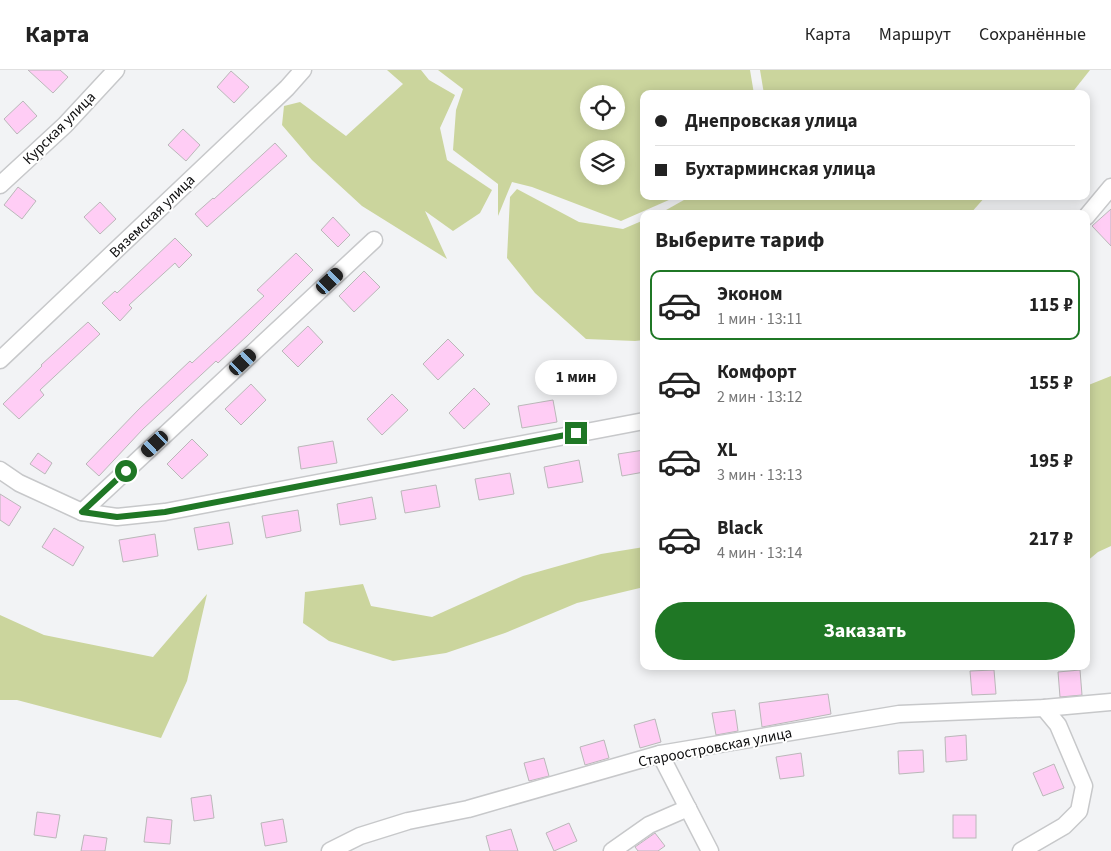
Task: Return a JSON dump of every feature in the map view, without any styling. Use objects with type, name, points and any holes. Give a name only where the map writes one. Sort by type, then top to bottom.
[{"type":"street","name":"Курская улица","points":[[0,185],[65,125],[116,70]]},
{"type":"street","name":"Вяземская улица","points":[[0,360],[303,70]]},
{"type":"street","points":[[1090,212],[1111,187]]},
{"type":"street","points":[[82,512],[374,240]]},
{"type":"street","points":[[0,470],[18,483],[82,512],[117,517],[165,512],[640,422]]},
{"type":"street","name":"Староостровская улица","points":[[330,851],[360,836],[408,821],[468,809],[660,754],[899,714],[1044,708],[1111,702]]},
{"type":"street","points":[[1021,851],[1064,826],[1079,811],[1084,786],[1058,726],[1044,708]]},
{"type":"street","points":[[660,754],[710,851]]},
{"type":"street","points":[[612,851],[649,826],[688,808]]},
{"type":"green space","points":[[387,70],[421,70],[429,80],[455,95],[440,128],[447,160],[492,190],[480,213],[453,231],[425,211],[447,259],[362,206],[312,160],[282,125],[284,106],[300,102],[346,136],[403,84]]},
{"type":"green space","points":[[438,70],[750,70],[753,90],[640,90],[640,200],[669,200],[646,210],[640,210],[640,213],[621,221],[532,187],[512,182],[498,216],[498,184],[453,150],[456,110],[463,89]]},
{"type":"green space","points":[[760,70],[1090,70],[1074,90],[763,90]]},
{"type":"green space","points":[[517,189],[579,222],[623,229],[640,222],[640,340],[586,339],[535,293],[507,258],[510,197]]},
{"type":"green space","points":[[684,200],[982,200],[974,210],[666,210]]},
{"type":"green space","points":[[1111,376],[1111,546],[1098,552],[1090,559],[1090,384]]},
{"type":"green space","points":[[640,548],[640,588],[577,603],[505,633],[446,653],[393,661],[329,641],[303,623],[305,592],[363,584],[371,606],[432,617],[523,576],[601,554]]},
{"type":"green space","points":[[207,594],[187,681],[161,738],[17,700],[0,700],[0,615],[44,635],[153,657]]},
{"type":"building","points":[[28,70],[60,70],[68,77],[53,93]]},
{"type":"building","points":[[231,71],[249,87],[234,103],[217,87]]},
{"type":"building","points":[[23,101],[37,116],[17,134],[4,119]]},
{"type":"building","points":[[183,129],[200,145],[186,161],[168,145]]},
{"type":"building","points":[[275,143],[287,156],[207,227],[195,214]]},
{"type":"building","points":[[18,187],[36,201],[22,219],[4,205]]},
{"type":"building","points":[[100,202],[116,219],[100,234],[84,217]]},
{"type":"building","points":[[1111,209],[1111,246],[1092,226]]},
{"type":"building","points":[[333,217],[350,235],[338,247],[321,230]]},
{"type":"building","points":[[175,238],[192,255],[179,268],[175,263],[129,305],[132,308],[120,321],[102,303],[115,291],[117,293]]},
{"type":"building","points":[[296,253],[313,270],[247,336],[218,363],[216,361],[143,429],[99,476],[86,464],[139,409],[264,296],[257,290]]},
{"type":"building","points":[[364,271],[380,287],[354,312],[339,296]]},
{"type":"building","points":[[88,322],[100,334],[40,390],[44,395],[19,419],[3,404],[41,365]]},
{"type":"building","points":[[308,326],[323,342],[298,367],[282,351]]},
{"type":"building","points":[[448,339],[464,355],[438,380],[423,364]]},
{"type":"building","points":[[251,384],[266,400],[241,425],[225,409]]},
{"type":"building","points":[[474,388],[490,404],[464,429],[449,413]]},
{"type":"building","points":[[392,394],[408,410],[382,435],[367,419]]},
{"type":"building","points":[[553,400],[557,422],[522,428],[518,406]]},
{"type":"building","points":[[192,439],[208,455],[182,479],[167,464]]},
{"type":"building","points":[[333,441],[337,463],[301,469],[298,447]]},
{"type":"building","points":[[640,451],[640,473],[622,476],[618,454]]},
{"type":"building","points":[[38,453],[52,463],[45,474],[30,464]]},
{"type":"building","points":[[579,460],[583,482],[548,488],[544,467]]},
{"type":"building","points":[[510,473],[514,494],[479,500],[475,479]]},
{"type":"building","points":[[436,485],[440,507],[405,513],[401,491]]},
{"type":"building","points":[[0,494],[21,507],[9,526],[0,520]]},
{"type":"building","points":[[372,497],[376,519],[340,525],[337,504]]},
{"type":"building","points":[[298,510],[301,531],[266,538],[262,516]]},
{"type":"building","points":[[229,522],[233,544],[198,550],[194,528]]},
{"type":"building","points":[[54,528],[84,547],[73,566],[42,547]]},
{"type":"building","points":[[155,534],[158,556],[123,562],[119,540]]},
{"type":"building","points":[[994,670],[996,694],[972,695],[970,671]]},
{"type":"building","points":[[1080,670],[1082,695],[1060,697],[1058,672]]},
{"type":"building","points":[[828,694],[831,714],[762,727],[759,703]]},
{"type":"building","points":[[735,710],[738,731],[716,735],[712,713]]},
{"type":"building","points":[[655,719],[661,742],[640,748],[634,725]]},
{"type":"building","points":[[966,735],[967,760],[946,762],[945,737]]},
{"type":"building","points":[[604,740],[609,758],[585,765],[580,747]]},
{"type":"building","points":[[923,750],[924,772],[899,774],[898,751]]},
{"type":"building","points":[[801,753],[804,776],[780,779],[776,757]]},
{"type":"building","points":[[544,758],[549,776],[529,781],[524,763]]},
{"type":"building","points":[[1054,764],[1064,788],[1043,796],[1033,773]]},
{"type":"building","points":[[211,795],[214,818],[194,821],[191,798]]},
{"type":"building","points":[[37,812],[60,815],[56,838],[34,835]]},
{"type":"building","points":[[953,815],[976,815],[976,838],[953,838]]},
{"type":"building","points":[[147,817],[172,820],[170,844],[144,842]]},
{"type":"building","points":[[283,819],[287,842],[265,846],[261,823]]},
{"type":"building","points":[[569,823],[577,841],[554,851],[546,833]]},
{"type":"building","points":[[511,829],[518,851],[490,851],[486,836]]},
{"type":"building","points":[[655,833],[665,846],[658,851],[638,851],[635,847]]},
{"type":"building","points":[[84,835],[107,838],[105,851],[81,851]]},
{"type":"route","points":[[126,471],[82,512],[117,517],[165,512],[576,433]]}]
